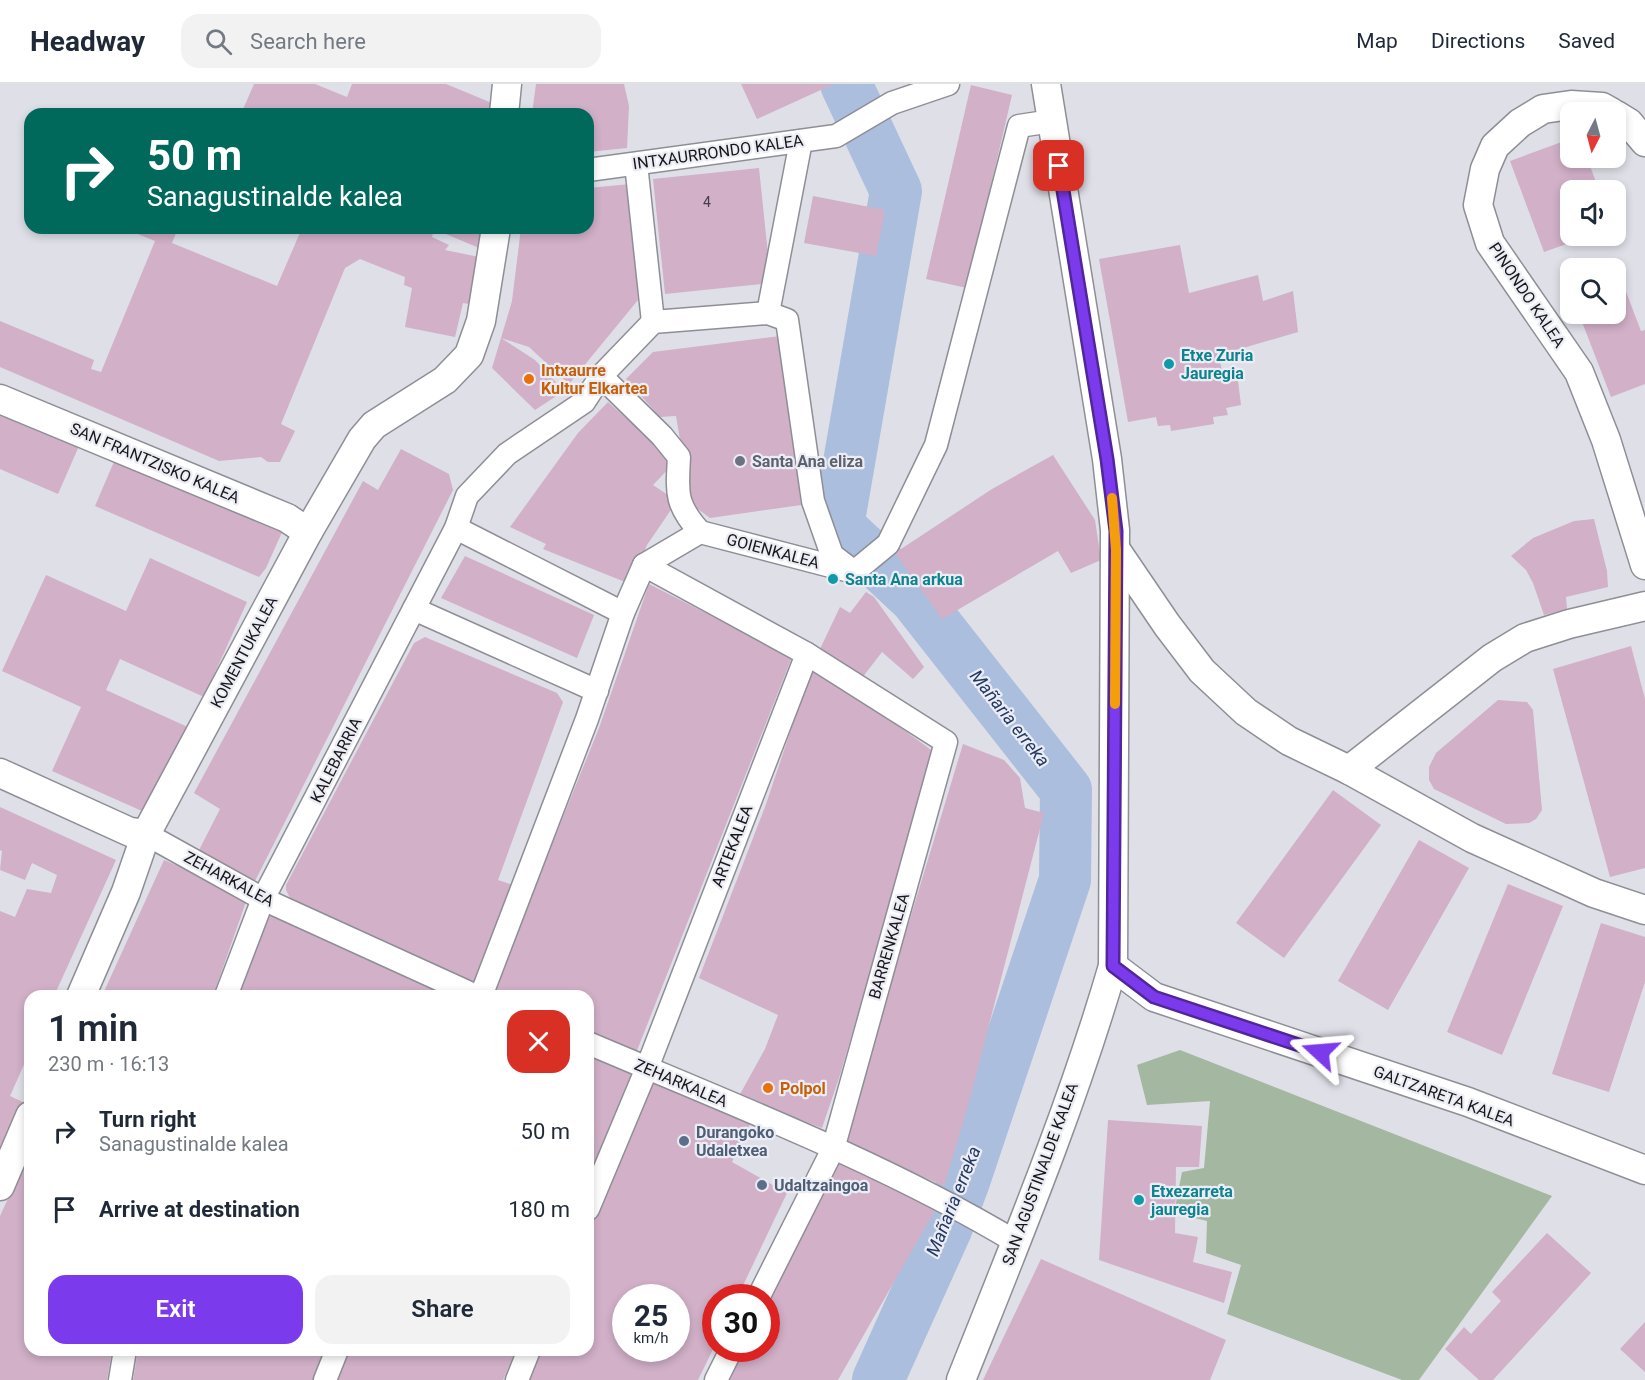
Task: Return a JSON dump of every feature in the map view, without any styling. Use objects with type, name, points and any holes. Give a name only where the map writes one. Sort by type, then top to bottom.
[{"type":"street","points":[[505,108],[507,84]]},
{"type":"street","name":"INTXAURRONDO KALEA","points":[[594,169],[836,136],[892,103],[948,84]]},
{"type":"street","name":"SAN AGUSTINALDE KALEA","points":[[961,1380],[1016,1242],[1099,1013],[1113,966],[1116,550],[1107,459],[1046,84]]},
{"type":"street","name":"PINONDO KALEA","points":[[1560,107],[1543,109],[1520,123],[1495,146],[1485,170],[1478,205],[1490,243],[1579,372],[1605,440],[1645,565]]},
{"type":"street","points":[[636,164],[653,322],[768,313],[787,320],[813,501],[832,555],[854,572],[888,544],[936,446],[1019,126],[1052,121]]},
{"type":"street","points":[[1626,121],[1645,142]]},
{"type":"street","points":[[768,313],[801,141]]},
{"type":"street","name":"KOMENTUKALEA","points":[[84,990],[126,892],[146,834],[308,532],[362,439],[374,425],[446,380],[470,356],[481,321],[495,234]]},
{"type":"street","name":"KALEBARRIA","points":[[228,990],[263,899],[456,528],[468,496],[507,454],[584,402],[601,376],[653,322]]},
{"type":"street","points":[[483,990],[597,691],[623,613],[644,565],[700,532],[689,520],[677,495],[679,457],[662,436],[601,376]]},
{"type":"street","name":"SAN FRANTZISKO KALEA","points":[[0,399],[287,518],[308,532]]},
{"type":"street","points":[[456,528],[623,613]]},
{"type":"street","name":"GOIENKALEA","points":[[700,532],[854,572]]},
{"type":"street","points":[[1116,550],[1167,626],[1202,671],[1246,712],[1281,735],[1472,838],[1594,893],[1645,910]]},
{"type":"street","points":[[644,565],[807,654]]},
{"type":"street","points":[[1349,770],[1492,658],[1526,638],[1569,624],[1645,606]]},
{"type":"street","points":[[414,609],[597,691]]},
{"type":"street","name":"ARTEKALEA","points":[[594,1194],[646,1068],[807,654]]},
{"type":"street","name":"BARRENKALEA","points":[[765,1284],[833,1149],[946,742],[807,654]]},
{"type":"street","points":[[0,773],[130,832],[146,834]]},
{"type":"street","name":"ZEHARKALEA","points":[[146,834],[263,899],[463,990]]},
{"type":"street","name":"GALTZARETA KALEA","points":[[1113,966],[1154,997],[1467,1102],[1645,1170]]},
{"type":"street","name":"ZEHARKALEA","points":[[594,1046],[833,1149],[937,1198],[1016,1242]]},
{"type":"street","points":[[0,1186],[24,1130]]},
{"type":"street","points":[[120,1380],[124,1356]]},
{"type":"street","points":[[325,1380],[335,1356]]},
{"type":"street","points":[[517,1380],[527,1356]]},
{"type":"street","points":[[716,1380],[725,1362]]},
{"type":"green space","points":[[1180,1050],[1552,1196],[1419,1380],[1402,1380],[1227,1314],[1241,1265],[1206,1253],[1207,1221],[1174,1213],[1182,1172],[1204,1168],[1210,1101],[1147,1105],[1137,1065]]},
{"type":"building","points":[[254,84],[315,84],[347,97],[352,84],[446,84],[492,103],[492,108],[244,108]]},
{"type":"building","points":[[536,84],[624,84],[629,106],[627,148],[594,151],[594,108],[533,108]]},
{"type":"building","points":[[741,84],[834,84],[757,119]]},
{"type":"building","points":[[971,85],[1012,95],[967,288],[926,279]]},
{"type":"building","points":[[1560,143],[1560,168],[1591,168],[1595,180],[1560,180],[1561,246],[1544,252],[1510,161]]},
{"type":"building","points":[[759,168],[771,283],[665,294],[653,179]]},
{"type":"building","points":[[631,184],[638,300],[569,384],[529,347],[501,338],[512,301],[520,234],[594,234],[594,187]]},
{"type":"building","points":[[813,196],[885,210],[876,256],[804,243]]},
{"type":"building","points":[[138,234],[176,234],[172,243],[277,286],[299,234],[433,234],[432,237],[449,245],[445,250],[484,258],[474,305],[463,303],[455,337],[405,327],[412,288],[404,285],[405,277],[360,259],[345,268],[281,424],[295,431],[280,462],[268,462],[261,457],[219,461],[0,367],[0,321],[94,360],[91,369],[101,372],[155,241]]},
{"type":"building","points":[[446,234],[480,234],[479,248]]},
{"type":"building","name":"Etxe Zuria Jauregia","points":[[1180,245],[1189,293],[1258,275],[1263,301],[1293,291],[1298,332],[1219,355],[1223,377],[1237,373],[1241,405],[1226,408],[1228,415],[1213,417],[1214,424],[1171,431],[1170,425],[1158,426],[1156,417],[1128,422],[1099,259]]},
{"type":"building","points":[[1626,292],[1641,331],[1645,330],[1645,384],[1611,397],[1583,324],[1626,324]]},
{"type":"building","name":"Santa Ana eliza","points":[[780,336],[801,505],[710,518],[691,504],[676,416],[660,417],[626,379],[653,352]]},
{"type":"building","name":"Intxaurre Kultur Elkartea","points":[[501,338],[535,360],[564,391],[535,410],[492,368]]},
{"type":"building","points":[[608,402],[675,462],[653,485],[677,501],[647,545],[630,584],[543,549],[546,544],[510,527],[578,433]]},
{"type":"building","points":[[0,412],[79,446],[58,494],[0,469]]},
{"type":"building","points":[[401,449],[449,474],[453,490],[254,883],[196,856],[220,809],[194,793],[363,481],[378,490]]},
{"type":"building","points":[[1053,455],[1095,520],[1101,560],[1071,573],[1058,551],[942,619],[895,553],[992,489]]},
{"type":"building","points":[[116,457],[283,530],[266,568],[259,577],[95,506]]},
{"type":"building","points":[[1594,519],[1607,571],[1608,587],[1566,597],[1567,609],[1544,615],[1526,570],[1511,556],[1533,538],[1574,521]]},
{"type":"building","points":[[465,556],[594,615],[577,658],[441,598]]},
{"type":"building","points":[[150,558],[247,602],[204,697],[120,659],[106,690],[190,728],[151,815],[52,771],[81,707],[2,671],[46,575],[126,611]]},
{"type":"building","points":[[649,584],[792,657],[636,1053],[594,1035],[594,990],[493,990],[599,728]]},
{"type":"building","points":[[866,592],[874,597],[924,667],[913,679],[882,652],[862,678],[820,649],[840,607],[850,613]]},
{"type":"building","points":[[425,637],[557,693],[563,702],[498,880],[513,885],[473,984],[291,900],[286,890],[286,885],[414,643]]},
{"type":"building","points":[[1631,646],[1645,699],[1645,868],[1610,877],[1553,669]]},
{"type":"building","points":[[811,670],[882,714],[934,752],[840,1075],[822,1128],[739,1096],[765,1049],[778,1015],[699,978],[765,807]]},
{"type":"building","points":[[1498,700],[1527,702],[1533,710],[1542,810],[1536,819],[1529,823],[1506,824],[1434,789],[1429,780],[1429,767],[1436,753]]},
{"type":"building","points":[[963,744],[1004,760],[1020,778],[1025,808],[1044,813],[969,1102],[944,1186],[844,1142],[859,1100],[880,1018]]},
{"type":"building","points":[[1333,790],[1381,825],[1284,958],[1236,923]]},
{"type":"building","points":[[0,807],[116,860],[57,990],[24,990],[24,1064],[10,1096],[24,1103],[24,1111],[0,1165],[0,911],[15,917],[27,889],[51,893],[57,875],[32,863],[25,880],[0,870],[2,851],[0,850]]},
{"type":"building","points":[[1419,840],[1469,868],[1388,1010],[1338,981]]},
{"type":"building","points":[[164,860],[248,896],[215,990],[105,990]]},
{"type":"building","points":[[1508,884],[1563,906],[1502,1055],[1447,1032]]},
{"type":"building","points":[[269,912],[447,990],[238,990]]},
{"type":"building","points":[[1601,923],[1645,937],[1645,982],[1609,1092],[1552,1074]]},
{"type":"building","points":[[594,1058],[633,1074],[594,1166]]},
{"type":"building","points":[[650,1082],[752,1120],[732,1162],[787,1193],[744,1284],[702,1284],[702,1362],[707,1362],[698,1380],[527,1380],[537,1356],[594,1356],[594,1217]]},
{"type":"building","name":"Etxezarreta jauregia","points":[[1108,1120],[1202,1126],[1199,1167],[1176,1167],[1175,1233],[1198,1237],[1193,1262],[1232,1272],[1224,1303],[1099,1260]]},
{"type":"building","points":[[836,1158],[938,1205],[838,1380],[728,1380],[736,1362],[780,1362],[780,1284],[774,1284]]},
{"type":"building","points":[[24,1164],[24,1356],[111,1356],[107,1380],[0,1380],[0,1216]]},
{"type":"building","points":[[1547,1233],[1591,1273],[1493,1380],[1479,1380],[1445,1349],[1464,1327],[1471,1334],[1501,1301],[1492,1292]]},
{"type":"building","points":[[1041,1259],[1226,1340],[1210,1380],[983,1380]]},
{"type":"building","points":[[1645,1322],[1645,1372],[1620,1349]]},
{"type":"building","points":[[137,1356],[324,1356],[314,1380],[133,1380]]},
{"type":"building","points":[[346,1356],[513,1356],[503,1380],[336,1380]]},
{"type":"waterway","name":"Mañaria erreka","points":[[846,84],[896,191],[838,526],[915,598],[1066,790],[1065,880],[964,1181],[946,1229],[878,1380]]},
{"type":"slow traffic","points":[[1112,498],[1116,531],[1115,704]]},
{"type":"place","name":"Etxe Zuria Jauregia","points":[[1169,364]]},
{"type":"place","name":"Intxaurre Kultur Elkartea","points":[[529,379]]},
{"type":"place","name":"Santa Ana eliza","points":[[740,461]]},
{"type":"place","name":"Santa Ana arkua","points":[[833,579]]},
{"type":"place","name":"Polpol","points":[[768,1088]]},
{"type":"place","name":"Durangoko Udaletxea","points":[[684,1141]]},
{"type":"place","name":"Udaltzaingoa","points":[[762,1185]]},
{"type":"place","name":"Etxezarreta jauregia","points":[[1139,1200]]},
{"type":"route","points":[[1059,166],[1107,459],[1116,531],[1113,966],[1154,997],[1320,1052]]}]
